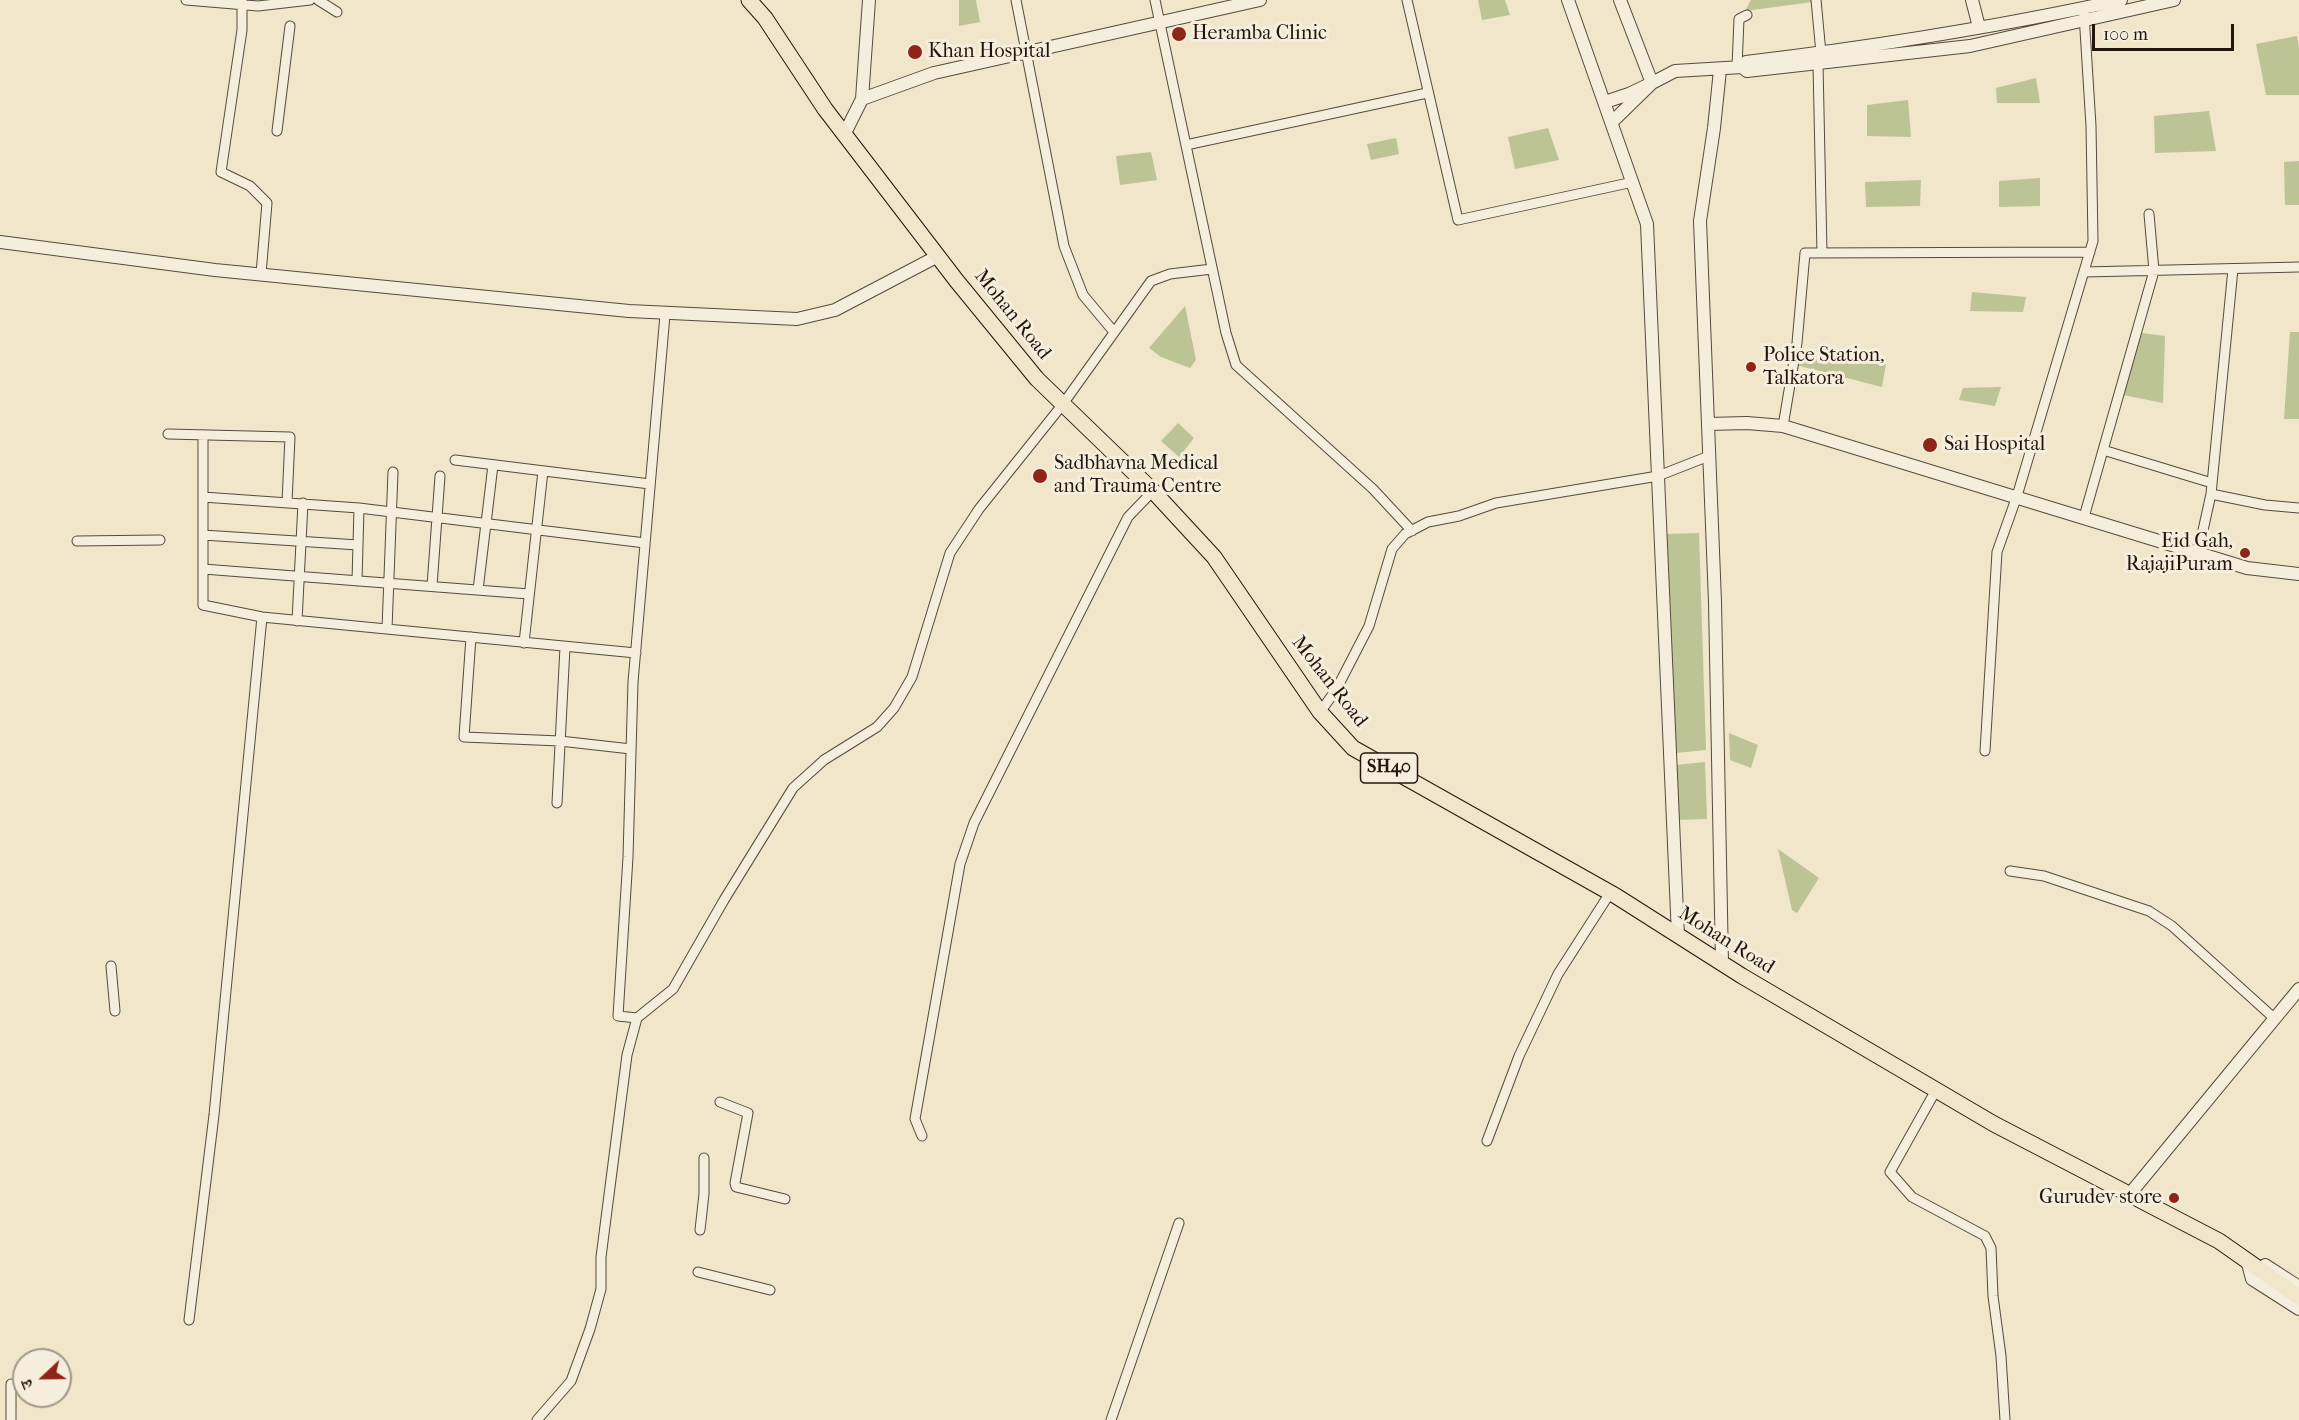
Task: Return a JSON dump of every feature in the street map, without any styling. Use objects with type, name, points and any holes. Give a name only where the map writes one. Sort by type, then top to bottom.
[{"type":"main road","name":"Mohan Road","points":[[748,0],[765,18],[844,135],[1037,379],[1153,491],[1214,557],[1320,712],[1353,748],[1610,893],[1722,963],[1994,1124],[2219,1241],[2299,1298]]},
{"type":"street","points":[[186,0],[241,3],[310,0]]},
{"type":"street","points":[[318,0],[337,12]]},
{"type":"street","points":[[844,135],[862,99],[869,0]]},
{"type":"street","points":[[1016,0],[1064,246],[1083,295],[1114,332]]},
{"type":"street","points":[[1155,0],[1226,333],[1236,365],[1373,489],[1412,531]]},
{"type":"street","points":[[862,99],[934,73],[1260,0]]},
{"type":"street","points":[[1407,0],[1458,220],[1633,182]]},
{"type":"street","points":[[1568,0],[1647,224],[1678,936]]},
{"type":"street","points":[[1620,0],[1652,83]]},
{"type":"street","points":[[1816,0],[1822,253]]},
{"type":"street","points":[[1972,0],[1979,27]]},
{"type":"street","points":[[1605,102],[1629,94],[1675,71],[1720,70],[1739,67],[1746,62],[1819,59],[1970,46],[2084,14],[2121,0]]},
{"type":"street","points":[[1819,59],[1979,27],[2174,0]]},
{"type":"street","points":[[241,3],[242,30],[221,172],[250,186],[267,202],[261,274]]},
{"type":"street","points":[[1985,751],[1997,552],[2017,496],[2093,241],[2091,126],[2084,14]]},
{"type":"street","points":[[1739,67],[1739,19],[1747,15]]},
{"type":"street","points":[[277,131],[290,27]]},
{"type":"street","points":[[1720,70],[1700,221],[1715,625],[1722,963]]},
{"type":"street","points":[[1612,122],[1652,83]]},
{"type":"street","points":[[1186,145],[1427,93]]},
{"type":"street","points":[[2084,517],[2154,271],[2149,214]]},
{"type":"street","points":[[0,242],[261,274],[665,315],[797,320],[835,310],[938,256]]},
{"type":"street","points":[[1783,426],[1797,343],[1805,253],[2090,252]]},
{"type":"street","points":[[2084,272],[2299,267]]},
{"type":"street","points":[[537,1420],[571,1381],[590,1329],[601,1288],[601,1257],[627,1055],[638,1018],[673,989],[792,788],[824,760],[877,727],[894,708],[912,677],[950,553],[979,509],[1063,404],[1151,281],[1170,274],[1212,269]]},
{"type":"street","points":[[2198,553],[2211,494],[2233,269]]},
{"type":"street","points":[[638,1018],[618,1016],[628,857],[636,653],[665,315]]},
{"type":"street","points":[[1708,424],[1747,423],[1783,426],[2247,568],[2299,574]]},
{"type":"street","points":[[168,434],[290,437],[287,502]]},
{"type":"street","points":[[203,435],[203,605],[262,617],[297,621],[636,653]]},
{"type":"street","points":[[2103,450],[2212,483]]},
{"type":"street","points":[[1320,712],[1336,690],[1369,626],[1392,549],[1406,534],[1428,522],[1459,516],[1496,503],[1658,476],[1709,456]]},
{"type":"street","points":[[455,460],[651,484]]},
{"type":"street","points":[[478,590],[493,465]]},
{"type":"street","points":[[524,643],[543,471]]},
{"type":"street","points":[[387,629],[393,472]]},
{"type":"street","points":[[432,586],[440,476]]},
{"type":"street","points":[[922,1136],[915,1119],[960,864],[974,823],[1128,518],[1153,491]]},
{"type":"street","points":[[2211,494],[2265,505],[2299,508]]},
{"type":"street","points":[[203,497],[359,508],[645,543]]},
{"type":"street","points":[[297,621],[303,503]]},
{"type":"street","points":[[357,581],[359,508]]},
{"type":"street","points":[[203,535],[358,545]]},
{"type":"street","points":[[77,541],[160,540]]},
{"type":"street","points":[[203,569],[530,594]]},
{"type":"street","points":[[189,1320],[214,1115],[262,617]]},
{"type":"street","points":[[471,638],[464,737],[560,741],[631,749]]},
{"type":"street","points":[[557,803],[565,646]]},
{"type":"street","points":[[2010,871],[2044,876],[2149,911],[2172,926],[2275,1019]]},
{"type":"street","points":[[1487,1141],[1519,1056],[1558,974],[1610,893]]},
{"type":"street","points":[[111,966],[115,1011]]},
{"type":"street","points":[[2129,1195],[2299,989]]},
{"type":"street","points":[[1936,1090],[1890,1172],[1912,1197],[1985,1236],[1991,1248],[1993,1296],[2001,1356],[2005,1420]]},
{"type":"street","points":[[720,1102],[748,1113],[736,1187],[785,1199]]},
{"type":"street","points":[[700,1230],[704,1194],[704,1158]]},
{"type":"street","points":[[1111,1420],[1179,1223]]},
{"type":"street","points":[[2299,1287],[2253,1257],[2243,1257],[2252,1279],[2299,1309]]},
{"type":"street","points":[[698,1272],[770,1290]]},
{"type":"street","points":[[11,1384],[11,1420]]},
{"type":"green space","points":[[959,0],[976,0],[980,22],[959,26]]},
{"type":"green space","points":[[1478,0],[1505,0],[1510,15],[1482,20]]},
{"type":"green space","points":[[1751,0],[1812,0],[1812,2],[1745,11]]},
{"type":"green space","points":[[2297,36],[2299,95],[2266,95],[2256,44]]},
{"type":"green space","points":[[2036,78],[2040,103],[1997,103],[1996,88]]},
{"type":"green space","points":[[1908,100],[1911,137],[1867,136],[1867,105]]},
{"type":"green space","points":[[2209,111],[2216,151],[2155,153],[2154,116]]},
{"type":"green space","points":[[1548,128],[1559,160],[1515,169],[1508,137]]},
{"type":"green space","points":[[1396,138],[1399,154],[1371,160],[1367,144]]},
{"type":"green space","points":[[1151,152],[1157,180],[1120,185],[1116,156]]},
{"type":"green space","points":[[2299,161],[2299,205],[2285,205],[2284,162]]},
{"type":"green space","points":[[2040,178],[2040,206],[1999,207],[1999,181]]},
{"type":"green space","points":[[1921,180],[1920,206],[1866,207],[1865,182]]},
{"type":"green space","points":[[1972,292],[2026,297],[2023,312],[1970,311]]},
{"type":"green space","points":[[1185,306],[1196,360],[1190,368],[1161,357],[1149,348]]},
{"type":"green space","points":[[2290,332],[2299,332],[2299,419],[2284,419]]},
{"type":"green space","points":[[2142,333],[2165,336],[2163,403],[2123,395]]},
{"type":"green space","points":[[1887,358],[1882,387],[1796,365],[1797,359]]},
{"type":"green space","points":[[2001,387],[1995,406],[1959,400],[1963,388]]},
{"type":"green space","points":[[1178,423],[1194,438],[1179,457],[1161,441]]},
{"type":"green space","points":[[1699,533],[1706,750],[1675,753],[1665,534]]},
{"type":"green space","points":[[1729,733],[1758,745],[1751,768],[1730,760]]},
{"type":"green space","points":[[1705,762],[1707,819],[1678,820],[1675,765]]},
{"type":"green space","points":[[1778,849],[1819,878],[1797,913],[1792,910]]},
{"type":"place","name":"Heramba Clinic","points":[[1179,34]]},
{"type":"place","name":"Khan Hospital","points":[[915,52]]},
{"type":"place","name":"Police Station, Talkatora","points":[[1751,367]]},
{"type":"place","name":"Sai Hospital","points":[[1930,445]]},
{"type":"place","name":"Sadbhavna Medical and Trauma Centre","points":[[1040,476]]},
{"type":"place","name":"Eid Gah, RajajiPuram","points":[[2245,553]]},
{"type":"place","name":"Gurudev store","points":[[2174,1198]]}]
